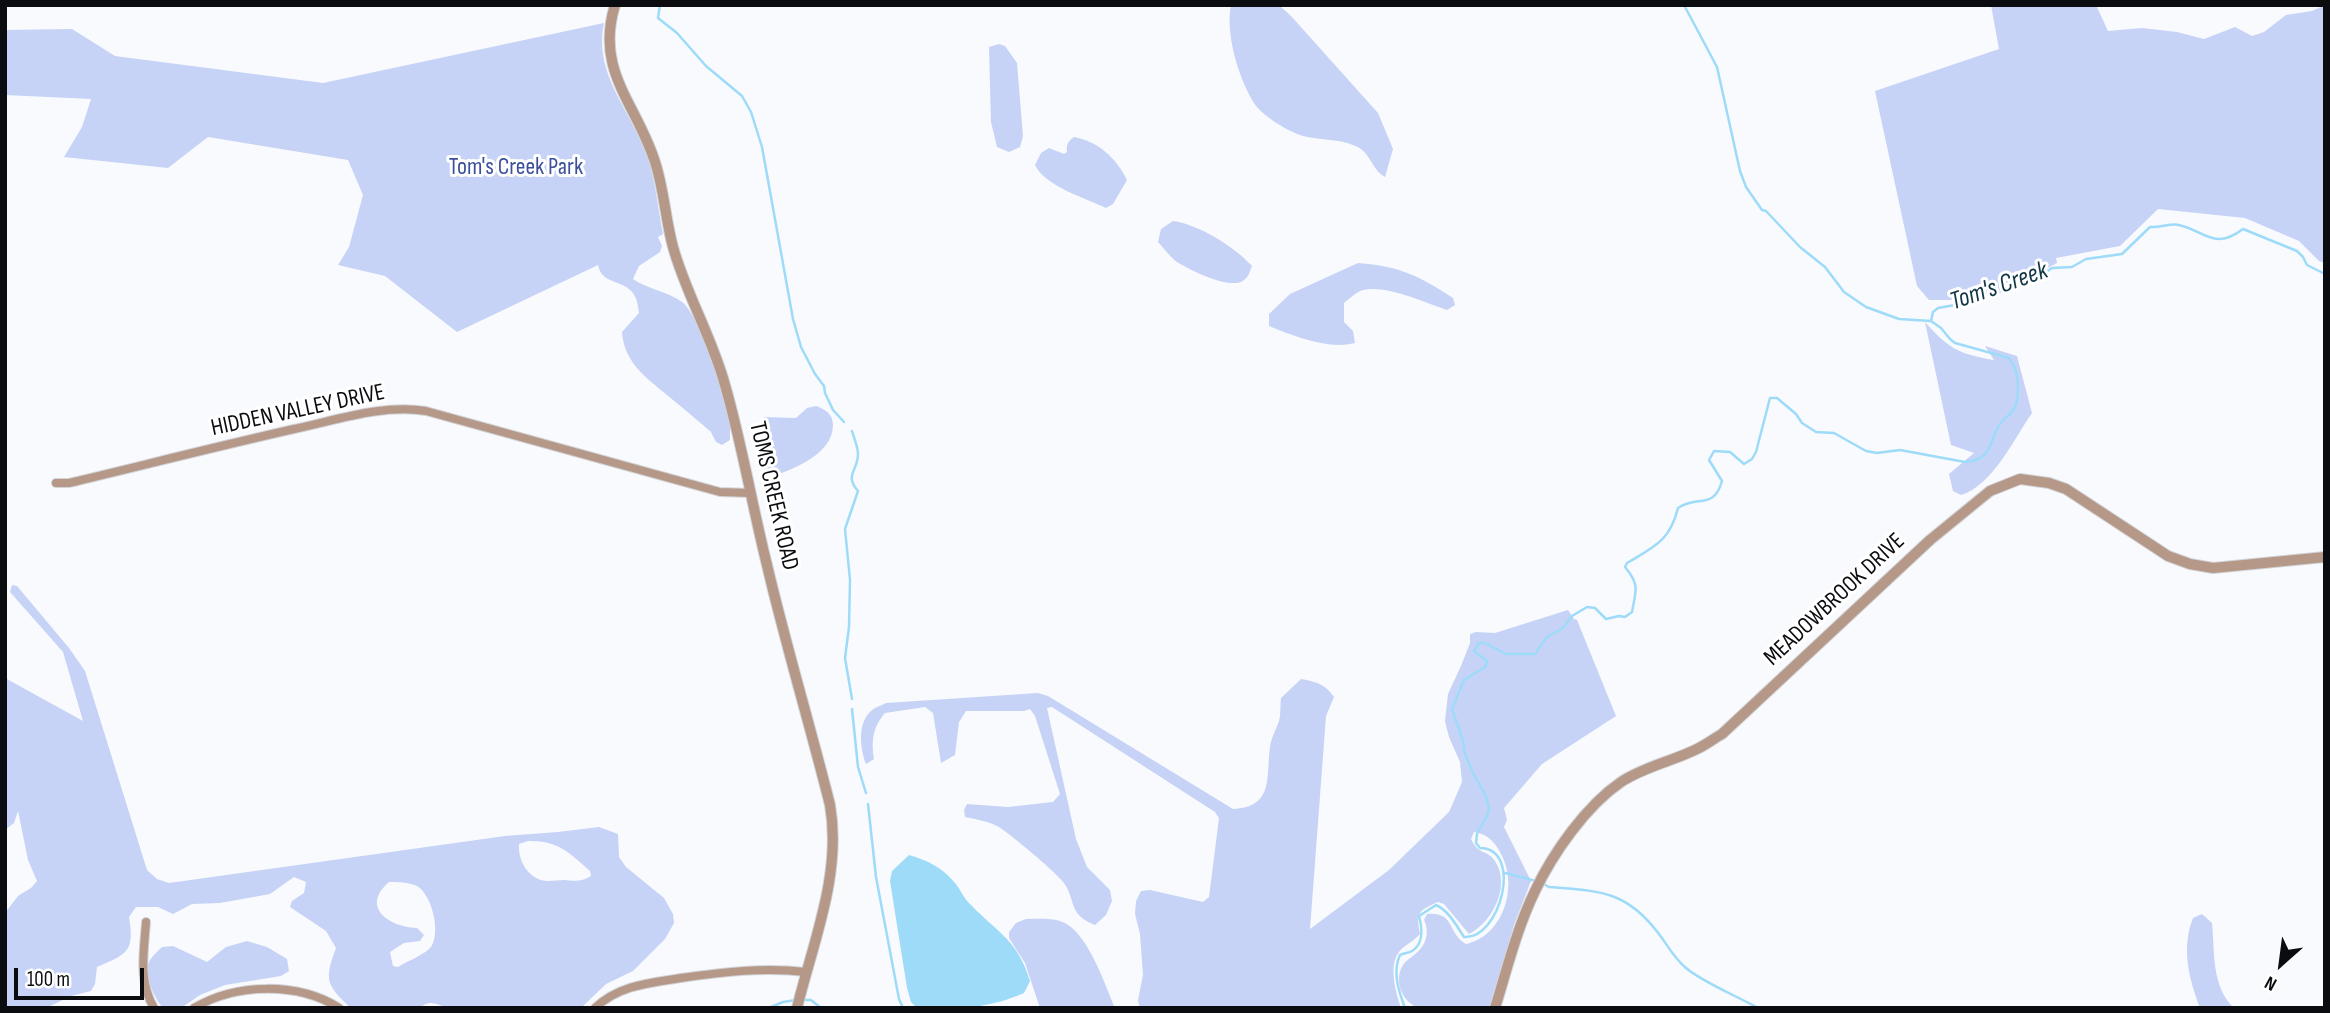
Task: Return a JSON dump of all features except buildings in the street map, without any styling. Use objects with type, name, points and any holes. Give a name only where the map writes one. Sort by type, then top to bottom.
[{"type":"street","name":"TOMS CREEK ROAD","points":[[615,5],[608,37],[613,69],[655,162],[673,248],[721,372],[832,820],[831,873],[797,1008]]},
{"type":"street","name":"HIDDEN VALLEY DRIVE","points":[[56,483],[69,483],[375,411],[402,408],[426,411],[720,492],[750,493]]},
{"type":"street","name":"MEADOWBROOK DRIVE","points":[[1495,1008],[1535,890],[1566,840],[1603,796],[1634,775],[1699,748],[1722,734],[1930,540],[1990,491],[2020,479],[2049,482],[2066,489],[2168,556],[2190,564],[2213,568],[2325,557]]},
{"type":"street","points":[[145,922],[143,978],[148,999],[154,1008]]},
{"type":"street","points":[[595,1008],[621,990],[639,985],[738,970],[806,972]]},
{"type":"street","points":[[194,1008],[222,996],[275,989],[311,994],[340,1008]]},
{"type":"green space","points":[[1231,5],[1279,5],[1378,113],[1393,149],[1385,177],[1367,155],[1354,145],[1297,134],[1276,123],[1258,108],[1243,82],[1235,56],[1230,29]]},
{"type":"green space","points":[[1991,5],[2096,5],[2108,31],[2142,28],[2177,32],[2204,39],[2235,27],[2252,36],[2264,32],[2286,15],[2312,11],[2325,5],[2325,263],[2319,261],[2299,241],[2245,218],[2158,209],[2120,246],[2056,258],[2057,263],[1996,295],[1929,300],[1917,286],[1875,91],[1999,49]]},
{"type":"green space","name":"Tom's Creek Park","points":[[604,23],[604,60],[616,93],[648,159],[663,234],[658,237],[662,246],[660,252],[639,266],[633,279],[682,302],[696,323],[712,359],[728,413],[730,440],[722,445],[716,442],[711,432],[633,363],[624,344],[622,332],[639,313],[637,301],[626,287],[606,278],[598,265],[457,332],[385,276],[338,265],[349,247],[363,195],[348,160],[208,137],[168,168],[64,157],[82,127],[91,99],[5,95],[5,30],[72,29],[115,56],[323,83]]},
{"type":"green space","points":[[999,44],[1005,46],[1017,63],[1023,136],[1020,147],[1009,152],[997,147],[991,122],[989,47]]},
{"type":"green space","points":[[1074,137],[1091,142],[1106,152],[1127,180],[1113,204],[1106,208],[1056,185],[1035,165],[1041,153],[1049,148],[1064,154],[1067,152],[1068,143]]},
{"type":"green space","points":[[1173,221],[1194,227],[1236,251],[1252,266],[1247,277],[1238,283],[1230,283],[1200,274],[1177,262],[1158,242],[1161,229]]},
{"type":"green space","points":[[1358,263],[1408,273],[1453,298],[1455,305],[1447,310],[1394,292],[1363,290],[1344,303],[1344,322],[1353,331],[1355,343],[1345,345],[1311,341],[1269,326],[1269,314],[1290,294]]},
{"type":"green space","points":[[1925,322],[1948,344],[1963,352],[1994,360],[1985,346],[2017,356],[2032,413],[1992,472],[1983,482],[1961,495],[1953,491],[1949,474],[1974,453],[1951,445]]},
{"type":"green space","points":[[816,406],[828,412],[833,421],[827,444],[801,464],[772,477],[766,475],[757,451],[755,428],[765,417],[796,418],[807,408]]},
{"type":"green space","points":[[12,585],[17,586],[85,671],[147,870],[157,879],[169,883],[505,836],[599,827],[618,834],[619,857],[626,867],[664,898],[673,914],[674,923],[665,939],[633,971],[606,984],[581,1008],[446,1008],[433,1003],[420,1008],[351,1008],[336,993],[330,981],[330,968],[336,948],[326,931],[290,907],[292,901],[304,893],[306,882],[294,877],[270,894],[220,903],[192,904],[173,914],[158,907],[136,907],[129,917],[131,938],[127,950],[116,959],[97,967],[95,984],[91,991],[71,996],[46,1008],[5,1008],[5,913],[18,896],[37,881],[28,860],[18,811],[14,823],[5,830],[5,678],[83,721],[63,652],[10,592]],"holes":[[[528,841],[562,848],[590,871],[591,876],[575,881],[546,881],[536,878],[524,866],[520,855],[519,844]],[[389,882],[417,886],[431,905],[435,923],[434,940],[429,950],[398,967],[393,966],[390,952],[404,943],[420,941],[424,935],[417,928],[397,924],[382,914],[377,900]]]},
{"type":"green space","points":[[1568,610],[1577,620],[1616,716],[1542,764],[1504,808],[1507,820],[1504,827],[1531,881],[1514,925],[1489,1008],[1441,1010],[1417,1007],[1403,995],[1399,983],[1403,965],[1424,943],[1427,929],[1424,920],[1427,914],[1436,914],[1447,919],[1466,944],[1479,939],[1498,921],[1507,896],[1507,869],[1497,847],[1483,835],[1474,832],[1471,839],[1477,848],[1495,861],[1501,881],[1497,902],[1485,921],[1469,934],[1444,904],[1438,902],[1422,910],[1418,921],[1420,934],[1401,950],[1394,965],[1394,980],[1401,1008],[1140,1008],[1138,1000],[1143,975],[1140,934],[1135,914],[1136,901],[1141,891],[1150,890],[1203,902],[1209,897],[1219,818],[1215,812],[1052,707],[1047,708],[1076,839],[1087,867],[1110,890],[1112,901],[1106,915],[1095,925],[1080,917],[1064,883],[1021,843],[997,826],[965,817],[967,804],[1008,807],[1053,802],[1060,794],[1035,716],[1030,709],[966,711],[959,722],[955,755],[941,763],[933,713],[925,707],[885,713],[874,734],[874,759],[866,764],[862,751],[863,723],[873,710],[886,703],[1038,693],[1048,696],[1233,809],[1256,803],[1262,797],[1271,744],[1280,718],[1281,698],[1301,679],[1324,686],[1334,697],[1326,716],[1310,929],[1389,870],[1449,812],[1462,782],[1460,762],[1445,721],[1448,694],[1470,643],[1470,634],[1495,633]]},
{"type":"green space","points":[[2202,914],[2212,923],[2218,979],[2221,990],[2234,1008],[2200,1008],[2196,997],[2188,963],[2187,941],[2193,918]]},
{"type":"green space","points":[[1026,919],[1060,921],[1078,934],[1100,972],[1115,1008],[1040,1008],[1025,963],[1009,938],[1009,932],[1016,923]]},
{"type":"green space","points":[[247,941],[267,947],[287,959],[289,971],[281,976],[225,985],[200,995],[181,1008],[163,1008],[153,992],[147,972],[150,960],[162,947],[173,946],[207,962],[226,947]]},
{"type":"shaded area","points":[[909,855],[928,862],[945,873],[969,903],[1013,946],[1030,981],[1024,993],[997,1003],[971,1007],[917,1008],[911,1002],[890,881],[892,871]]},
{"type":"waterway","points":[[660,5],[658,18],[677,33],[706,66],[742,96],[751,112],[762,147],[793,319],[801,347],[824,386],[833,410],[844,422]]},
{"type":"waterway","points":[[1684,5],[1717,67],[1740,171],[1746,187],[1762,210],[1825,267],[1844,292],[1866,307],[1899,319],[1931,321]]},
{"type":"waterway","name":"Tom's Creek","points":[[1405,1008],[1396,975],[1397,968],[1400,955],[1412,951],[1419,944],[1419,916],[1436,905],[1448,915],[1464,937],[1477,934],[1488,925],[1502,894],[1504,877],[1501,863],[1493,852],[1480,848],[1476,843],[1477,834],[1489,810],[1486,796],[1465,754],[1452,709],[1464,680],[1485,667],[1487,661],[1474,651],[1479,643],[1485,643],[1506,654],[1535,654],[1547,637],[1563,628],[1572,616],[1587,607],[1595,608],[1606,619],[1625,617],[1632,612],[1636,588],[1625,567],[1627,563],[1660,542],[1675,519],[1678,508],[1710,499],[1719,490],[1722,481],[1709,460],[1714,451],[1730,452],[1744,464],[1752,459],[1770,398],[1777,398],[1796,414],[1802,423],[1816,432],[1834,433],[1866,451],[1877,453],[1900,450],[1965,462],[1975,460],[1986,453],[2000,424],[2014,409],[2018,395],[2017,375],[2009,358],[1955,343],[1950,339],[1931,321],[1933,312],[1938,308],[1955,305],[1983,289],[2039,277],[2052,268],[2072,267],[2086,259],[2122,254],[2150,227],[2172,225],[2217,239],[2243,229],[2297,251],[2307,265],[2325,274]]},
{"type":"waterway","points":[[852,431],[858,454],[852,481],[858,491],[845,529],[850,580],[845,658],[852,699]]},
{"type":"waterway","points":[[852,709],[858,767],[866,793]]},
{"type":"waterway","points":[[868,804],[876,877],[899,999],[903,1008]]},
{"type":"waterway","points":[[1505,873],[1536,881]]},
{"type":"waterway","points":[[1542,883],[1549,887],[1597,892],[1623,901],[1647,920],[1693,974],[1758,1008]]},
{"type":"waterway","name":"Tom's Creek","points":[[769,1008],[796,1000]]},
{"type":"waterway","name":"Tom's Creek","points":[[803,1000],[811,1000],[821,1008]]}]
